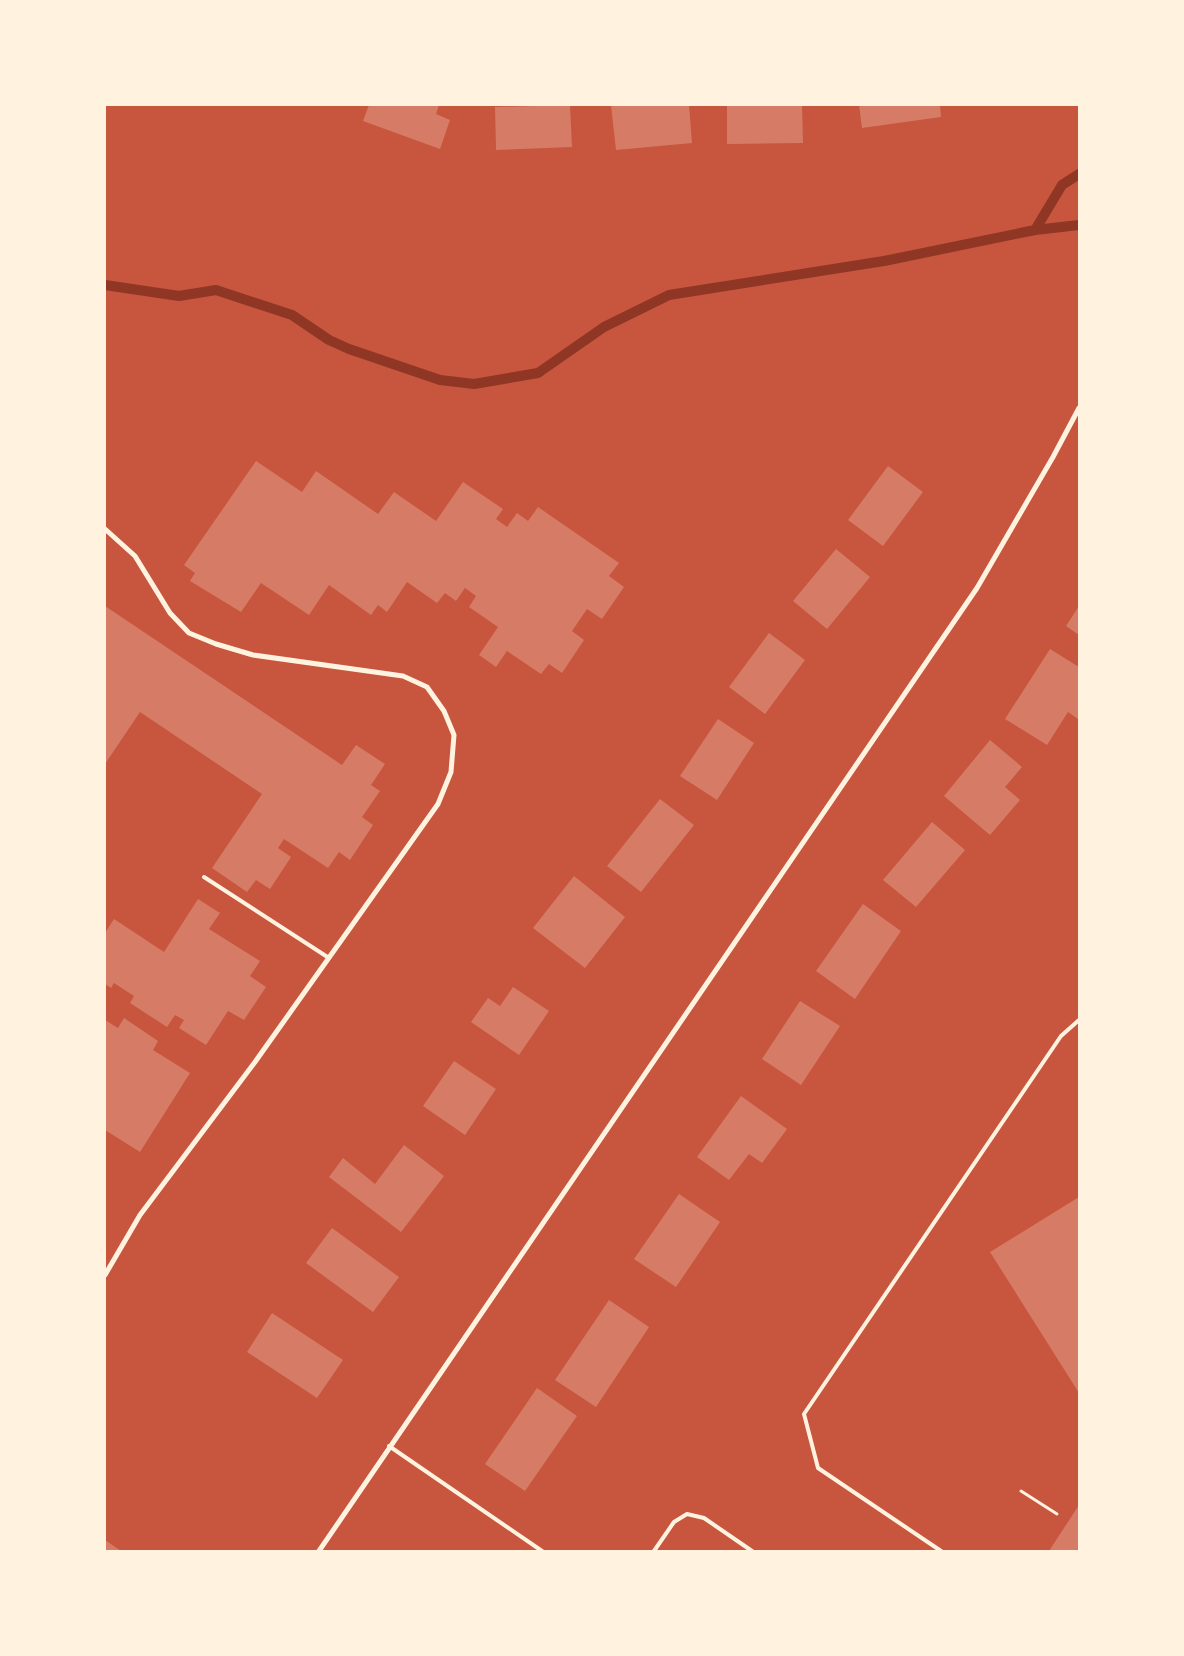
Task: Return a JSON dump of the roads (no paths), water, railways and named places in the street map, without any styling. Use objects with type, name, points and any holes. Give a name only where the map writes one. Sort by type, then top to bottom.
[{"type":"street","points":[[319,1551],[977,588],[1079,408]]},
{"type":"street","points":[[105,529],[135,556],[170,613],[189,633],[216,644],[253,655],[403,676],[427,687],[444,711],[454,735],[451,772],[438,804],[255,1062],[140,1215],[105,1275]]},
{"type":"lane","points":[[204,877],[329,958]]},
{"type":"lane","points":[[941,1551],[818,1468],[804,1414],[1056,1044],[1079,1020]]},
{"type":"lane","points":[[389,1446],[542,1551]]},
{"type":"lane","points":[[654,1551],[674,1522],[687,1514],[704,1518],[749,1550]]},
{"type":"waterway","points":[[1035,230],[1062,185],[1079,174]]},
{"type":"waterway","points":[[105,285],[179,296],[216,290],[292,315],[329,340],[349,349],[440,380],[474,384],[538,373],[604,327],[669,295],[884,261],[1035,230],[1079,225]]}]
